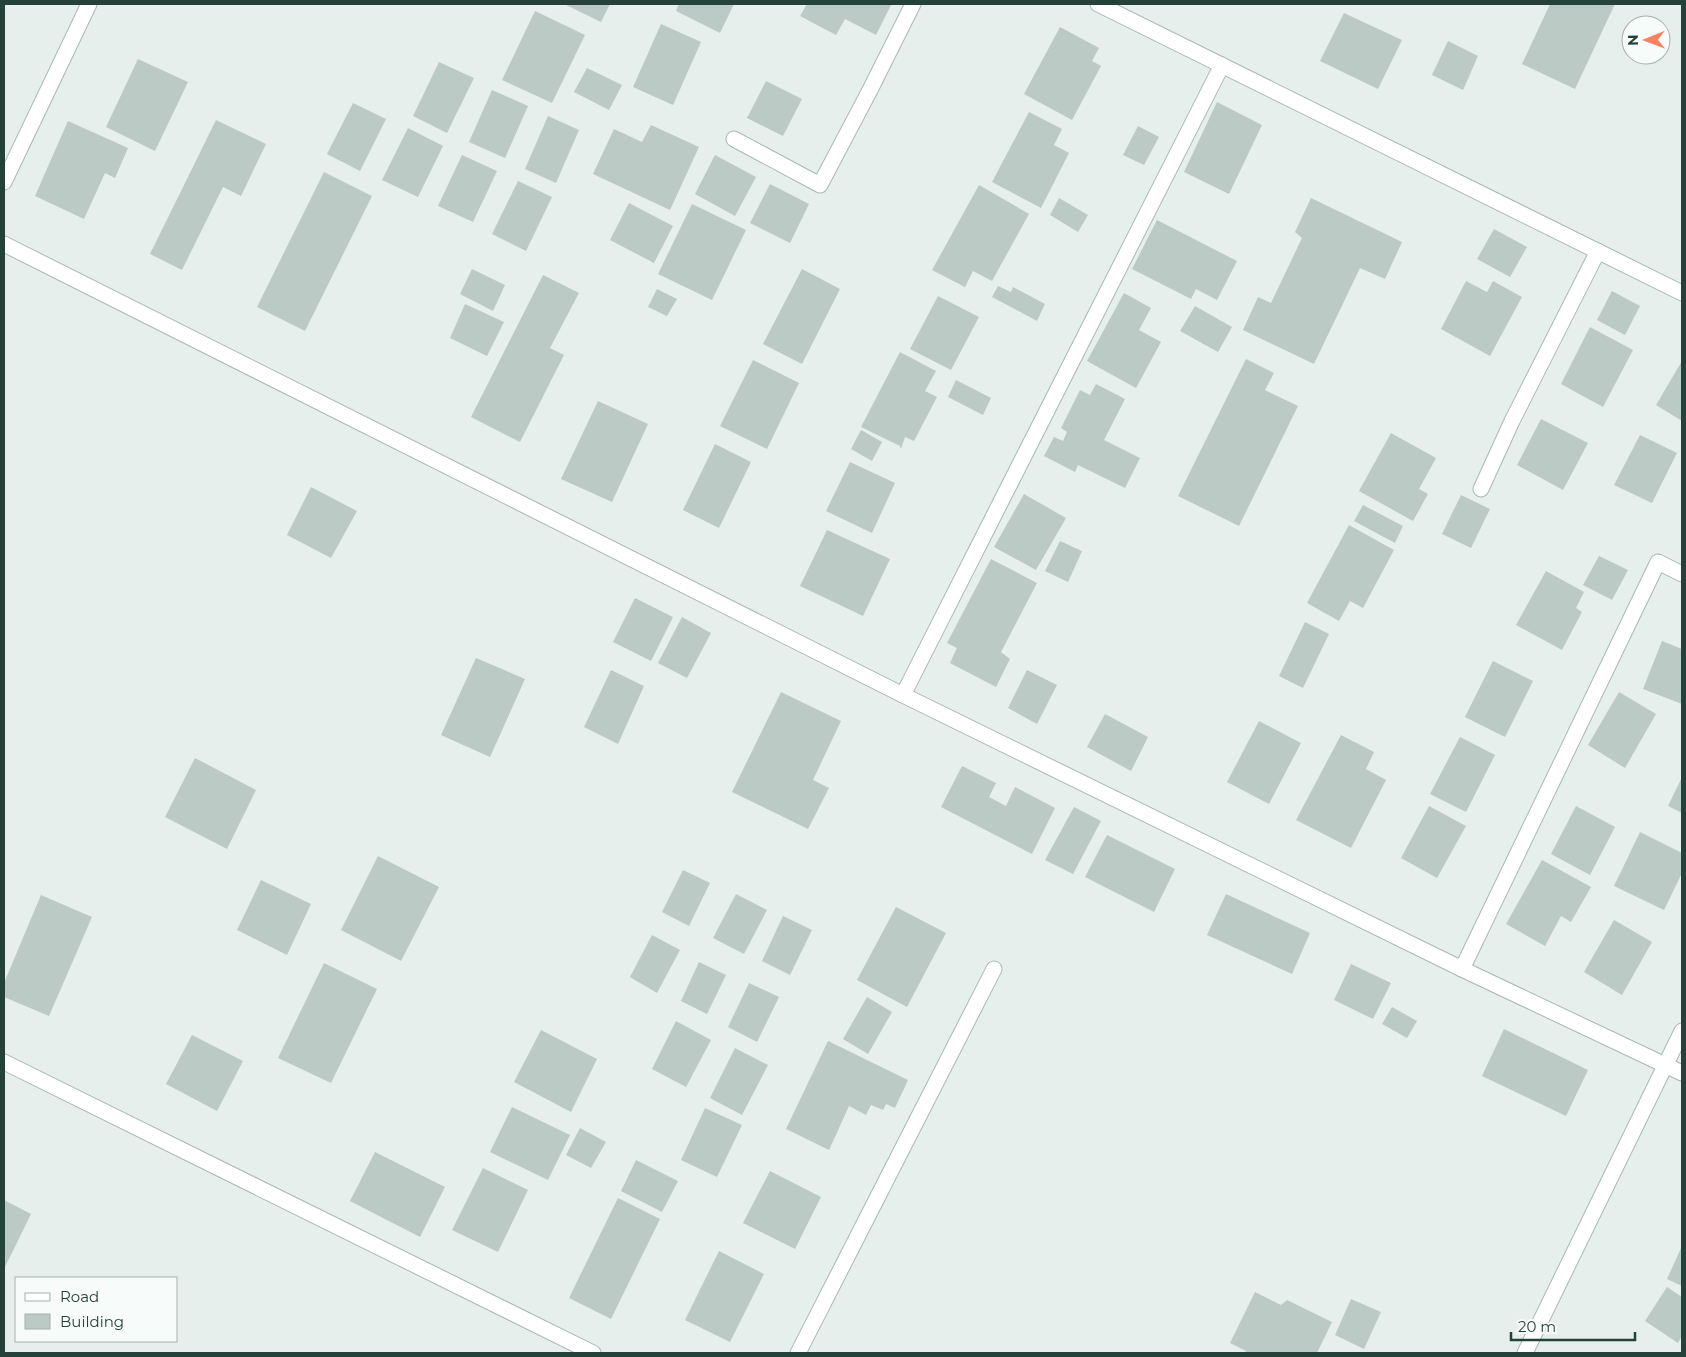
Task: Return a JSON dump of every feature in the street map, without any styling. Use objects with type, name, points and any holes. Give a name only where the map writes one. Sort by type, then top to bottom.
[{"type":"street","points":[[4,182],[89,4]]},
{"type":"street","points":[[734,140],[820,185],[913,4]]},
{"type":"street","points":[[1098,4],[1682,293]]},
{"type":"street","points":[[903,695],[1222,65]]},
{"type":"street","points":[[4,244],[903,695],[1462,969],[1682,1073]]},
{"type":"street","points":[[1481,489],[1512,421],[1598,251]]},
{"type":"street","points":[[1462,969],[1658,562],[1682,574]]},
{"type":"street","points":[[798,1353],[994,969]]},
{"type":"street","points":[[1524,1353],[1682,1031]]},
{"type":"street","points":[[4,1062],[593,1353]]},
{"type":"building","points":[[564,4],[610,4],[601,22]]},
{"type":"building","points":[[679,4],[734,4],[720,33],[676,11]]},
{"type":"building","points":[[807,4],[891,5],[876,35],[845,19],[836,35],[800,16]]},
{"type":"building","points":[[1550,4],[1615,4],[1575,89],[1522,64]]},
{"type":"building","points":[[535,11],[585,35],[552,103],[502,80]]},
{"type":"building","points":[[1344,13],[1402,40],[1378,89],[1320,61]]},
{"type":"building","points":[[661,24],[701,42],[673,105],[633,87]]},
{"type":"building","points":[[1060,27],[1099,48],[1092,61],[1101,66],[1072,120],[1024,94]]},
{"type":"building","points":[[1448,41],[1478,56],[1463,90],[1432,75]]},
{"type":"building","points":[[138,59],[188,82],[155,151],[106,127]]},
{"type":"building","points":[[439,62],[474,78],[447,133],[413,116]]},
{"type":"building","points":[[587,68],[622,85],[609,110],[574,92]]},
{"type":"building","points":[[766,81],[802,99],[783,136],[747,118]]},
{"type":"building","points":[[492,90],[528,106],[505,158],[469,142]]},
{"type":"building","points":[[1217,102],[1262,125],[1229,194],[1184,172]]},
{"type":"building","points":[[353,103],[386,119],[360,171],[327,154]]},
{"type":"building","points":[[1029,112],[1062,129],[1054,145],[1069,153],[1041,208],[992,182]]},
{"type":"building","points":[[548,116],[579,130],[556,183],[525,169]]},
{"type":"building","points":[[216,120],[266,144],[241,196],[223,187],[182,270],[150,254]]},
{"type":"building","points":[[68,121],[128,148],[115,178],[105,173],[84,219],[35,196]]},
{"type":"building","points":[[651,125],[699,147],[670,210],[593,174],[614,129],[642,142]]},
{"type":"building","points":[[1138,126],[1159,137],[1144,165],[1123,155]]},
{"type":"building","points":[[408,128],[443,146],[418,197],[382,180]]},
{"type":"building","points":[[462,155],[497,171],[473,222],[438,206]]},
{"type":"building","points":[[715,155],[756,177],[735,216],[695,194]]},
{"type":"building","points":[[324,172],[372,196],[305,331],[257,307]]},
{"type":"building","points":[[518,181],[552,197],[526,251],[492,234]]},
{"type":"building","points":[[770,184],[809,204],[790,243],[750,223]]},
{"type":"building","points":[[979,185],[1029,214],[992,281],[973,271],[965,287],[932,270]]},
{"type":"building","points":[[1059,198],[1088,215],[1078,232],[1050,215]]},
{"type":"building","points":[[1311,198],[1402,242],[1385,279],[1360,268],[1314,364],[1243,330],[1258,297],[1271,303],[1302,238],[1295,232]]},
{"type":"building","points":[[629,203],[673,226],[654,263],[610,240]]},
{"type":"building","points":[[692,204],[746,230],[712,300],[658,274]]},
{"type":"building","points":[[1157,220],[1237,261],[1217,300],[1196,289],[1191,299],[1132,269]]},
{"type":"building","points":[[1494,229],[1527,247],[1510,277],[1477,259]]},
{"type":"building","points":[[472,269],[505,285],[493,311],[460,294]]},
{"type":"building","points":[[802,269],[840,289],[802,364],[763,344]]},
{"type":"building","points":[[543,275],[579,293],[550,348],[564,355],[520,442],[471,417]]},
{"type":"building","points":[[1466,281],[1487,292],[1493,281],[1522,297],[1490,356],[1441,329]]},
{"type":"building","points":[[998,286],[1011,292],[1013,287],[1045,304],[1037,321],[992,297]]},
{"type":"building","points":[[657,289],[677,299],[667,316],[648,307]]},
{"type":"building","points":[[1612,291],[1640,306],[1625,335],[1597,320]]},
{"type":"building","points":[[1124,293],[1151,308],[1139,330],[1161,342],[1136,388],[1087,361]]},
{"type":"building","points":[[938,296],[979,317],[951,370],[910,349]]},
{"type":"building","points":[[465,304],[504,322],[487,356],[450,338]]},
{"type":"building","points":[[1195,306],[1232,327],[1218,352],[1180,331]]},
{"type":"building","points":[[1590,327],[1633,350],[1603,407],[1561,384]]},
{"type":"building","points":[[900,352],[936,371],[925,391],[937,397],[914,441],[905,437],[901,449],[900,446],[861,427]]},
{"type":"building","points":[[1246,359],[1274,373],[1265,390],[1298,406],[1239,526],[1178,496]]},
{"type":"building","points":[[753,360],[799,383],[767,449],[720,426]]},
{"type":"building","points":[[1682,361],[1682,421],[1656,405]]},
{"type":"building","points":[[956,380],[991,398],[983,415],[948,397]]},
{"type":"building","points":[[1096,384],[1125,399],[1104,440],[1140,458],[1125,488],[1078,465],[1075,472],[1044,456],[1054,437],[1063,441],[1067,432],[1061,428],[1080,390],[1090,395]]},
{"type":"building","points":[[598,401],[648,424],[612,502],[561,479]]},
{"type":"building","points":[[1541,419],[1588,443],[1563,490],[1517,465]]},
{"type":"building","points":[[861,430],[882,442],[872,461],[851,449]]},
{"type":"building","points":[[1391,433],[1436,458],[1419,489],[1428,494],[1413,521],[1359,491]]},
{"type":"building","points":[[1640,435],[1677,453],[1652,503],[1614,485]]},
{"type":"building","points":[[715,444],[751,462],[719,528],[683,510]]},
{"type":"building","points":[[850,462],[895,483],[872,533],[826,511]]},
{"type":"building","points":[[311,487],[357,511],[331,558],[287,535]]},
{"type":"building","points":[[1024,494],[1066,518],[1036,570],[994,547]]},
{"type":"building","points":[[1461,495],[1490,509],[1471,548],[1442,534]]},
{"type":"building","points":[[1363,505],[1403,526],[1395,543],[1354,521]]},
{"type":"building","points":[[1349,525],[1394,550],[1363,608],[1350,601],[1339,621],[1307,603]]},
{"type":"building","points":[[827,530],[890,559],[863,616],[800,586]]},
{"type":"building","points":[[1060,541],[1082,551],[1068,582],[1045,571]]},
{"type":"building","points":[[1599,556],[1628,570],[1612,600],[1583,585]]},
{"type":"building","points":[[991,559],[1037,583],[1001,652],[1010,659],[996,687],[950,663],[957,648],[947,643]]},
{"type":"building","points":[[1546,571],[1584,592],[1576,608],[1582,612],[1562,650],[1516,625]]},
{"type":"building","points":[[635,598],[673,617],[651,661],[613,642]]},
{"type":"building","points":[[682,617],[711,633],[687,678],[658,663]]},
{"type":"building","points":[[1305,622],[1329,634],[1303,688],[1279,676]]},
{"type":"building","points":[[1662,641],[1682,649],[1682,704],[1643,689]]},
{"type":"building","points":[[476,658],[525,679],[490,757],[441,735]]},
{"type":"building","points":[[1493,661],[1533,681],[1505,737],[1465,717]]},
{"type":"building","points":[[611,670],[644,686],[618,744],[584,727]]},
{"type":"building","points":[[1027,670],[1057,685],[1037,724],[1008,708]]},
{"type":"building","points":[[781,692],[841,721],[813,780],[829,788],[808,829],[732,792]]},
{"type":"building","points":[[1619,692],[1656,714],[1625,768],[1588,745]]},
{"type":"building","points":[[1105,714],[1148,737],[1131,771],[1087,747]]},
{"type":"building","points":[[1259,721],[1301,743],[1269,804],[1227,782]]},
{"type":"building","points":[[1341,735],[1374,752],[1366,769],[1386,780],[1351,848],[1296,820]]},
{"type":"building","points":[[1460,737],[1495,755],[1466,812],[1430,794]]},
{"type":"building","points":[[195,758],[256,790],[227,849],[165,817]]},
{"type":"building","points":[[962,766],[996,783],[989,797],[1006,806],[1015,787],[1055,808],[1032,854],[941,807]]},
{"type":"building","points":[[1682,777],[1682,813],[1668,806]]},
{"type":"building","points":[[1429,806],[1466,826],[1437,878],[1401,858]]},
{"type":"building","points":[[1576,806],[1615,827],[1590,875],[1551,854]]},
{"type":"building","points":[[1074,807],[1101,821],[1073,874],[1045,860]]},
{"type":"building","points":[[1640,832],[1682,853],[1682,873],[1664,910],[1614,886]]},
{"type":"building","points":[[1107,835],[1175,869],[1154,912],[1085,877]]},
{"type":"building","points":[[378,856],[439,887],[401,961],[341,930]]},
{"type":"building","points":[[1542,860],[1591,887],[1571,922],[1561,916],[1545,946],[1506,924]]},
{"type":"building","points":[[683,870],[710,883],[689,926],[662,912]]},
{"type":"building","points":[[261,880],[311,904],[287,955],[237,930]]},
{"type":"building","points":[[736,894],[767,910],[744,954],[713,938]]},
{"type":"building","points":[[1226,894],[1310,933],[1292,974],[1207,935]]},
{"type":"building","points":[[41,895],[92,917],[49,1016],[4,997],[4,983]]},
{"type":"building","points":[[896,907],[946,933],[907,1007],[857,980]]},
{"type":"building","points":[[783,916],[812,930],[790,975],[762,961]]},
{"type":"building","points":[[1614,920],[1652,942],[1622,995],[1584,972]]},
{"type":"building","points":[[652,935],[680,950],[657,993],[630,977]]},
{"type":"building","points":[[699,962],[726,975],[707,1014],[681,1001]]},
{"type":"building","points":[[324,963],[377,989],[331,1083],[278,1058]]},
{"type":"building","points":[[1351,964],[1391,983],[1373,1019],[1334,1000]]},
{"type":"building","points":[[749,983],[779,997],[757,1042],[728,1027]]},
{"type":"building","points":[[867,997],[892,1012],[868,1054],[843,1039]]},
{"type":"building","points":[[1392,1007],[1417,1021],[1407,1038],[1382,1024]]},
{"type":"building","points":[[676,1021],[711,1040],[686,1087],[652,1069]]},
{"type":"building","points":[[1504,1029],[1588,1070],[1566,1116],[1482,1076]]},
{"type":"building","points":[[541,1030],[597,1059],[571,1112],[514,1082]]},
{"type":"building","points":[[192,1035],[243,1061],[217,1111],[166,1084]]},
{"type":"building","points":[[828,1041],[908,1080],[895,1108],[886,1104],[883,1110],[871,1105],[866,1115],[849,1106],[829,1150],[786,1129]]},
{"type":"building","points":[[735,1048],[768,1065],[742,1115],[710,1098]]},
{"type":"building","points":[[512,1107],[570,1135],[548,1180],[490,1152]]},
{"type":"building","points":[[705,1108],[742,1125],[717,1177],[681,1160]]},
{"type":"building","points":[[580,1128],[606,1142],[591,1168],[566,1155]]},
{"type":"building","points":[[375,1152],[445,1187],[420,1237],[350,1201]]},
{"type":"building","points":[[636,1160],[678,1181],[662,1212],[621,1191]]},
{"type":"building","points":[[483,1168],[528,1190],[498,1252],[452,1230]]},
{"type":"building","points":[[770,1171],[821,1197],[795,1249],[743,1223]]},
{"type":"building","points":[[618,1198],[660,1219],[611,1319],[569,1298]]},
{"type":"building","points":[[4,1200],[31,1214],[4,1269]]},
{"type":"building","points":[[1682,1246],[1682,1286],[1667,1279]]},
{"type":"building","points":[[719,1251],[764,1274],[730,1342],[685,1320]]},
{"type":"building","points":[[1667,1287],[1682,1297],[1682,1336],[1678,1343],[1645,1321]]},
{"type":"building","points":[[1255,1292],[1281,1305],[1287,1300],[1332,1322],[1317,1353],[1245,1353],[1246,1351],[1230,1343]]},
{"type":"building","points":[[1351,1299],[1381,1312],[1364,1349],[1335,1335]]}]
